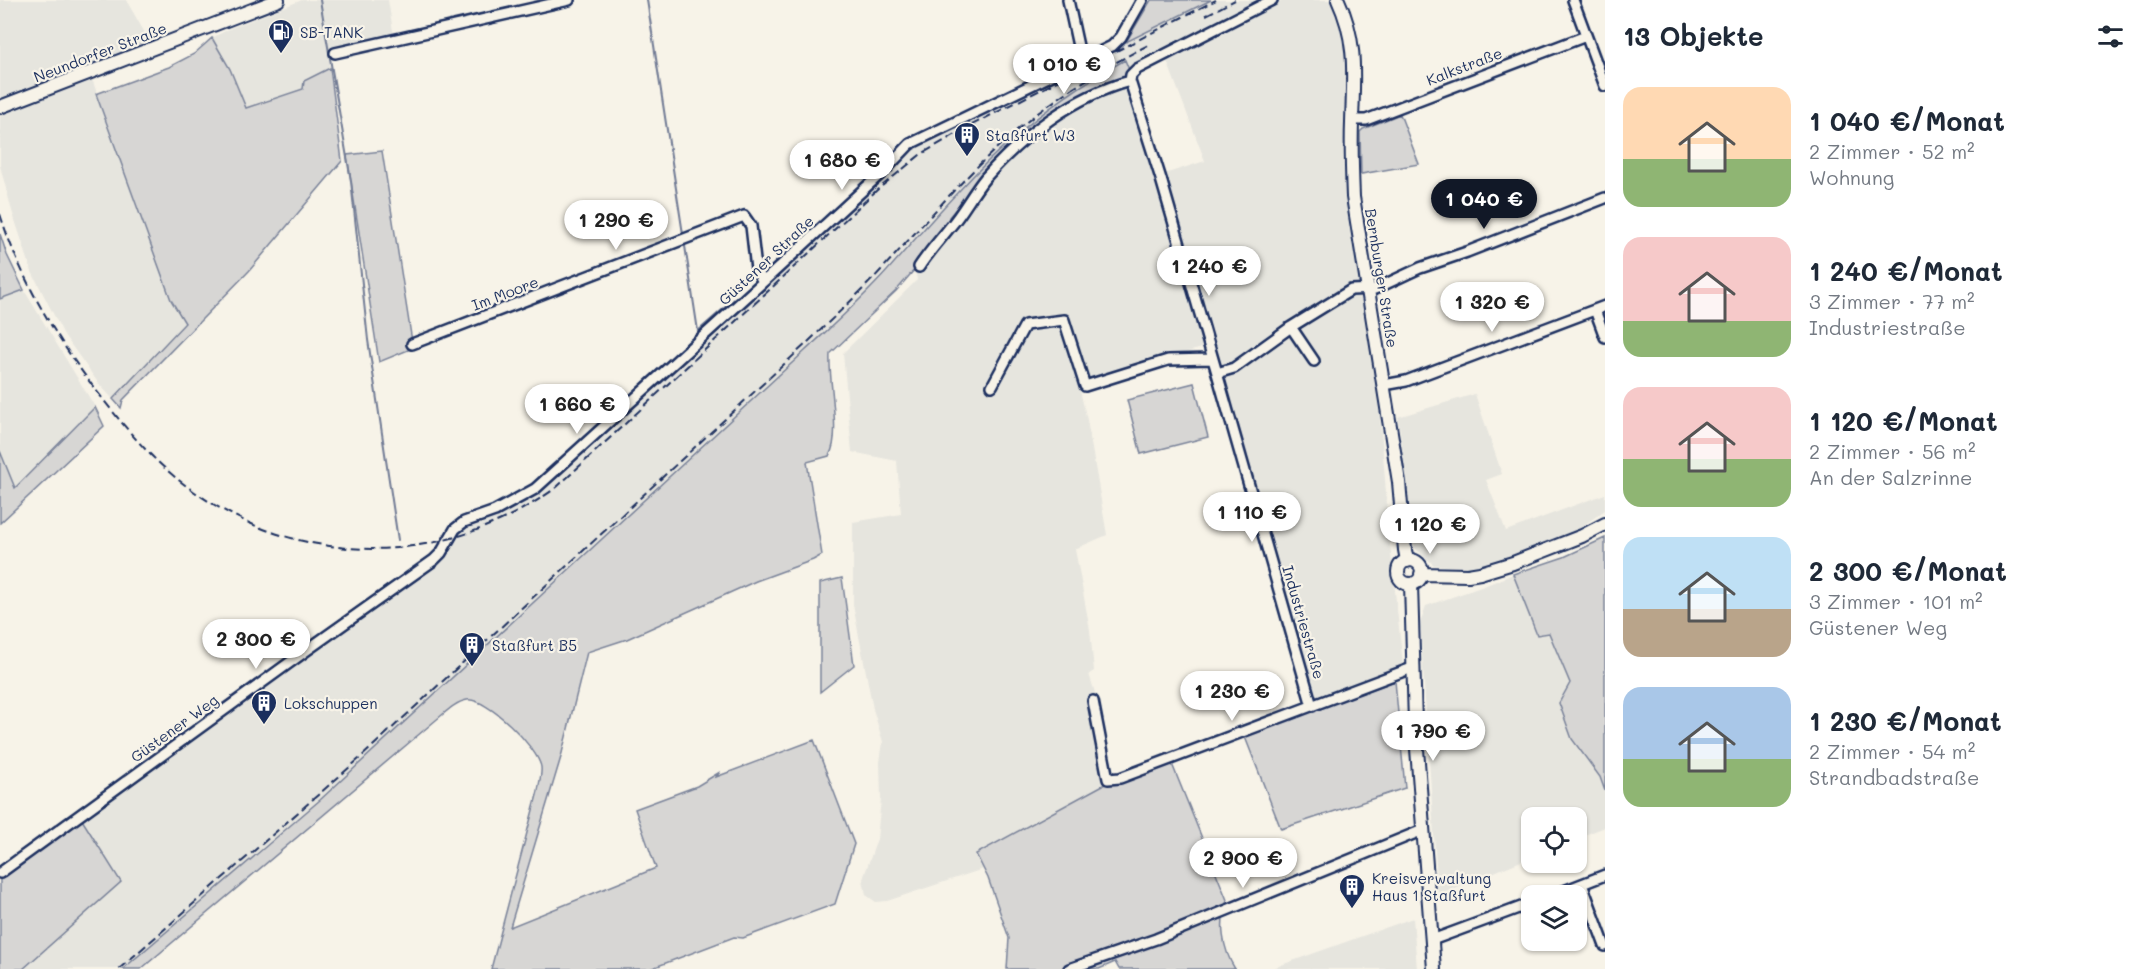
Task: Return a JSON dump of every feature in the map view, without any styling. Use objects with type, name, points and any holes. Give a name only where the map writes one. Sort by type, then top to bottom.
[{"type":"main road","name":"Neundorfer Straße","points":[[0,107],[278,0]]},
{"type":"main road","name":"Bernburger Straße","points":[[1342,1],[1354,55],[1351,158],[1353,197],[1370,290],[1399,482],[1404,550],[1407,561]]},
{"type":"main road","points":[[1421,574],[1480,573],[1513,563],[1582,536],[1605,524]]},
{"type":"main road","points":[[1407,561],[1418,564],[1421,574],[1419,579],[1411,584],[1401,579],[1398,573],[1401,564],[1407,561]]},
{"type":"main road","points":[[1411,584],[1412,668],[1434,969]]},
{"type":"street","points":[[334,53],[569,0]]},
{"type":"street","points":[[1068,0],[1081,60]]},
{"type":"street","name":"Güstener Straße","points":[[448,540],[455,529],[464,522],[517,501],[549,478],[764,282],[910,144],[1112,46],[1121,37],[1142,0]]},
{"type":"street","points":[[918,267],[986,178],[1012,151],[1039,129],[1091,94],[1130,81],[1131,75],[1137,69],[1272,0]]},
{"type":"street","points":[[1573,0],[1605,86]]},
{"type":"street","name":"Kalkstraße","points":[[1352,120],[1366,120],[1586,36]]},
{"type":"street","name":"Industriestraße","points":[[1130,81],[1161,179],[1312,706]]},
{"type":"street","points":[[1217,374],[1234,368],[1291,327],[1351,290],[1375,289],[1420,268],[1605,198]]},
{"type":"street","name":"Im Moore","points":[[412,344],[744,216],[751,226],[756,269],[764,282]]},
{"type":"street","points":[[1384,385],[1406,381],[1605,306]]},
{"type":"street","points":[[1594,310],[1605,338]]},
{"type":"street","points":[[992,386],[1025,325],[1064,320],[1085,386],[1168,360],[1212,359]]},
{"type":"street","points":[[1291,327],[1314,361]]},
{"type":"street","name":"Güstener Weg","points":[[0,873],[434,560],[448,540]]},
{"type":"street","points":[[1093,702],[1108,779],[1120,778],[1412,668]]},
{"type":"street","points":[[1069,969],[1166,935],[1423,830]]},
{"type":"street","points":[[1605,875],[1582,884],[1605,946]]},
{"type":"street","points":[[1432,940],[1521,907]]},
{"type":"shaded area","points":[[0,0],[126,0],[149,40],[88,68],[171,300],[185,323],[113,399],[99,384],[64,335],[32,272],[12,211],[0,166]]},
{"type":"shaded area","points":[[302,0],[388,0],[394,37],[328,53],[330,68],[304,81],[303,89],[246,108],[230,69],[212,38],[231,28]]},
{"type":"shaded area","points":[[1151,0],[1211,0],[1126,42]]},
{"type":"shaded area","points":[[1211,0],[1263,0],[1129,70],[1125,60],[1079,87],[1037,118],[980,168],[857,302],[606,541],[471,659],[320,800],[123,969],[23,969],[121,882],[82,819],[126,784],[446,555],[465,529],[527,502],[587,452],[855,206],[909,147]]},
{"type":"shaded area","points":[[1282,0],[1331,0],[1340,19],[1349,56],[1343,157],[1346,197],[1378,389],[1390,545],[1403,665],[1317,698],[1213,345],[1078,382],[1107,535],[1075,549],[1090,630],[1094,671],[1089,674],[1097,699],[1088,706],[1103,785],[976,853],[983,869],[887,901],[876,902],[866,895],[863,879],[877,839],[883,742],[873,709],[853,605],[853,522],[901,514],[897,461],[852,452],[843,353],[917,280],[914,264],[983,176],[1037,127],[1122,81],[1127,87],[1155,177],[1205,161],[1167,61]]},
{"type":"shaded area","points":[[212,38],[230,69],[246,108],[303,89],[304,81],[330,68],[342,161],[249,271],[123,400],[121,408],[113,399],[185,323],[171,300],[96,94],[169,67],[194,54]]},
{"type":"shaded area","points":[[1125,60],[1129,70],[1122,81],[1091,92],[983,176],[949,217],[950,225],[914,264],[915,269],[896,291],[830,354],[835,422],[833,447],[829,456],[807,462],[822,555],[756,581],[627,639],[587,652],[561,757],[510,927],[656,868],[635,809],[697,786],[720,772],[716,777],[814,740],[854,844],[835,904],[743,938],[734,937],[650,969],[491,969],[538,791],[541,767],[531,748],[510,725],[487,707],[476,701],[467,700],[447,711],[141,969],[123,969],[320,800],[836,322],[877,282],[975,173],[1035,119],[1079,88]]},
{"type":"shaded area","points":[[1400,114],[1419,164],[1361,174],[1360,132]]},
{"type":"shaded area","points":[[382,151],[413,348],[379,362],[347,155]]},
{"type":"shaded area","points":[[0,234],[7,255],[24,290],[0,299]]},
{"type":"shaded area","points":[[24,290],[95,407],[15,488],[0,451],[0,299]]},
{"type":"shaded area","points":[[1194,383],[1208,437],[1141,454],[1127,400]]},
{"type":"shaded area","points":[[1475,394],[1502,474],[1486,480],[1506,531],[1605,494],[1605,510],[1580,528],[1479,568],[1434,565],[1415,548],[1398,417]]},
{"type":"shaded area","points":[[95,407],[104,426],[0,523],[0,451],[15,488]]},
{"type":"shaded area","points":[[1605,538],[1605,791],[1600,777],[1572,739],[1559,703],[1570,683],[1549,633],[1537,635],[1513,574],[1564,557]]},
{"type":"shaded area","points":[[1513,574],[1537,635],[1549,633],[1570,683],[1559,704],[1572,739],[1600,777],[1605,791],[1605,827],[1587,834],[1587,807],[1521,807],[1521,861],[1438,895],[1420,623],[1426,606]]},
{"type":"shaded area","points":[[842,578],[854,665],[820,692],[820,583]]},
{"type":"shaded area","points":[[1395,681],[1405,788],[1281,829],[1245,737]]},
{"type":"shaded area","points":[[1172,764],[1227,900],[1223,918],[1223,935],[1227,953],[1235,969],[1119,969],[1115,962],[1099,969],[1007,969],[1009,938],[988,878],[976,854],[1103,785]]},
{"type":"shaded area","points":[[79,815],[121,882],[23,969],[0,969],[0,873]]},
{"type":"shaded area","points":[[1413,918],[1417,969],[1271,969],[1284,964]]},
{"type":"waterway","points":[[320,0],[351,181],[368,340],[398,540]]},
{"type":"waterway","points":[[647,0],[683,234]]},
{"type":"waterway","points":[[685,246],[698,331],[738,296]]},
{"type":"railway","points":[[0,214],[27,282],[64,345],[126,428],[177,479],[235,516],[281,535],[328,546],[375,549],[423,544],[469,533],[514,513],[557,487],[877,190],[920,155],[966,128],[1216,0]]},
{"type":"railway","points":[[1206,15],[1235,0]]},
{"type":"railway","points":[[119,969],[359,759],[808,342],[874,278],[937,208],[1013,133],[1076,86],[1150,44]]},
{"type":"place","name":"SB-TANK","points":[[281,55]]},
{"type":"place","name":"Staßfurt W3","points":[[967,158]]},
{"type":"place","name":"Staßfurt B5","points":[[472,668]]},
{"type":"place","name":"Lokschuppen","points":[[264,726]]},
{"type":"place","name":"Kreisverwaltung Haus 1 Staßfurt","points":[[1352,910]]}]
